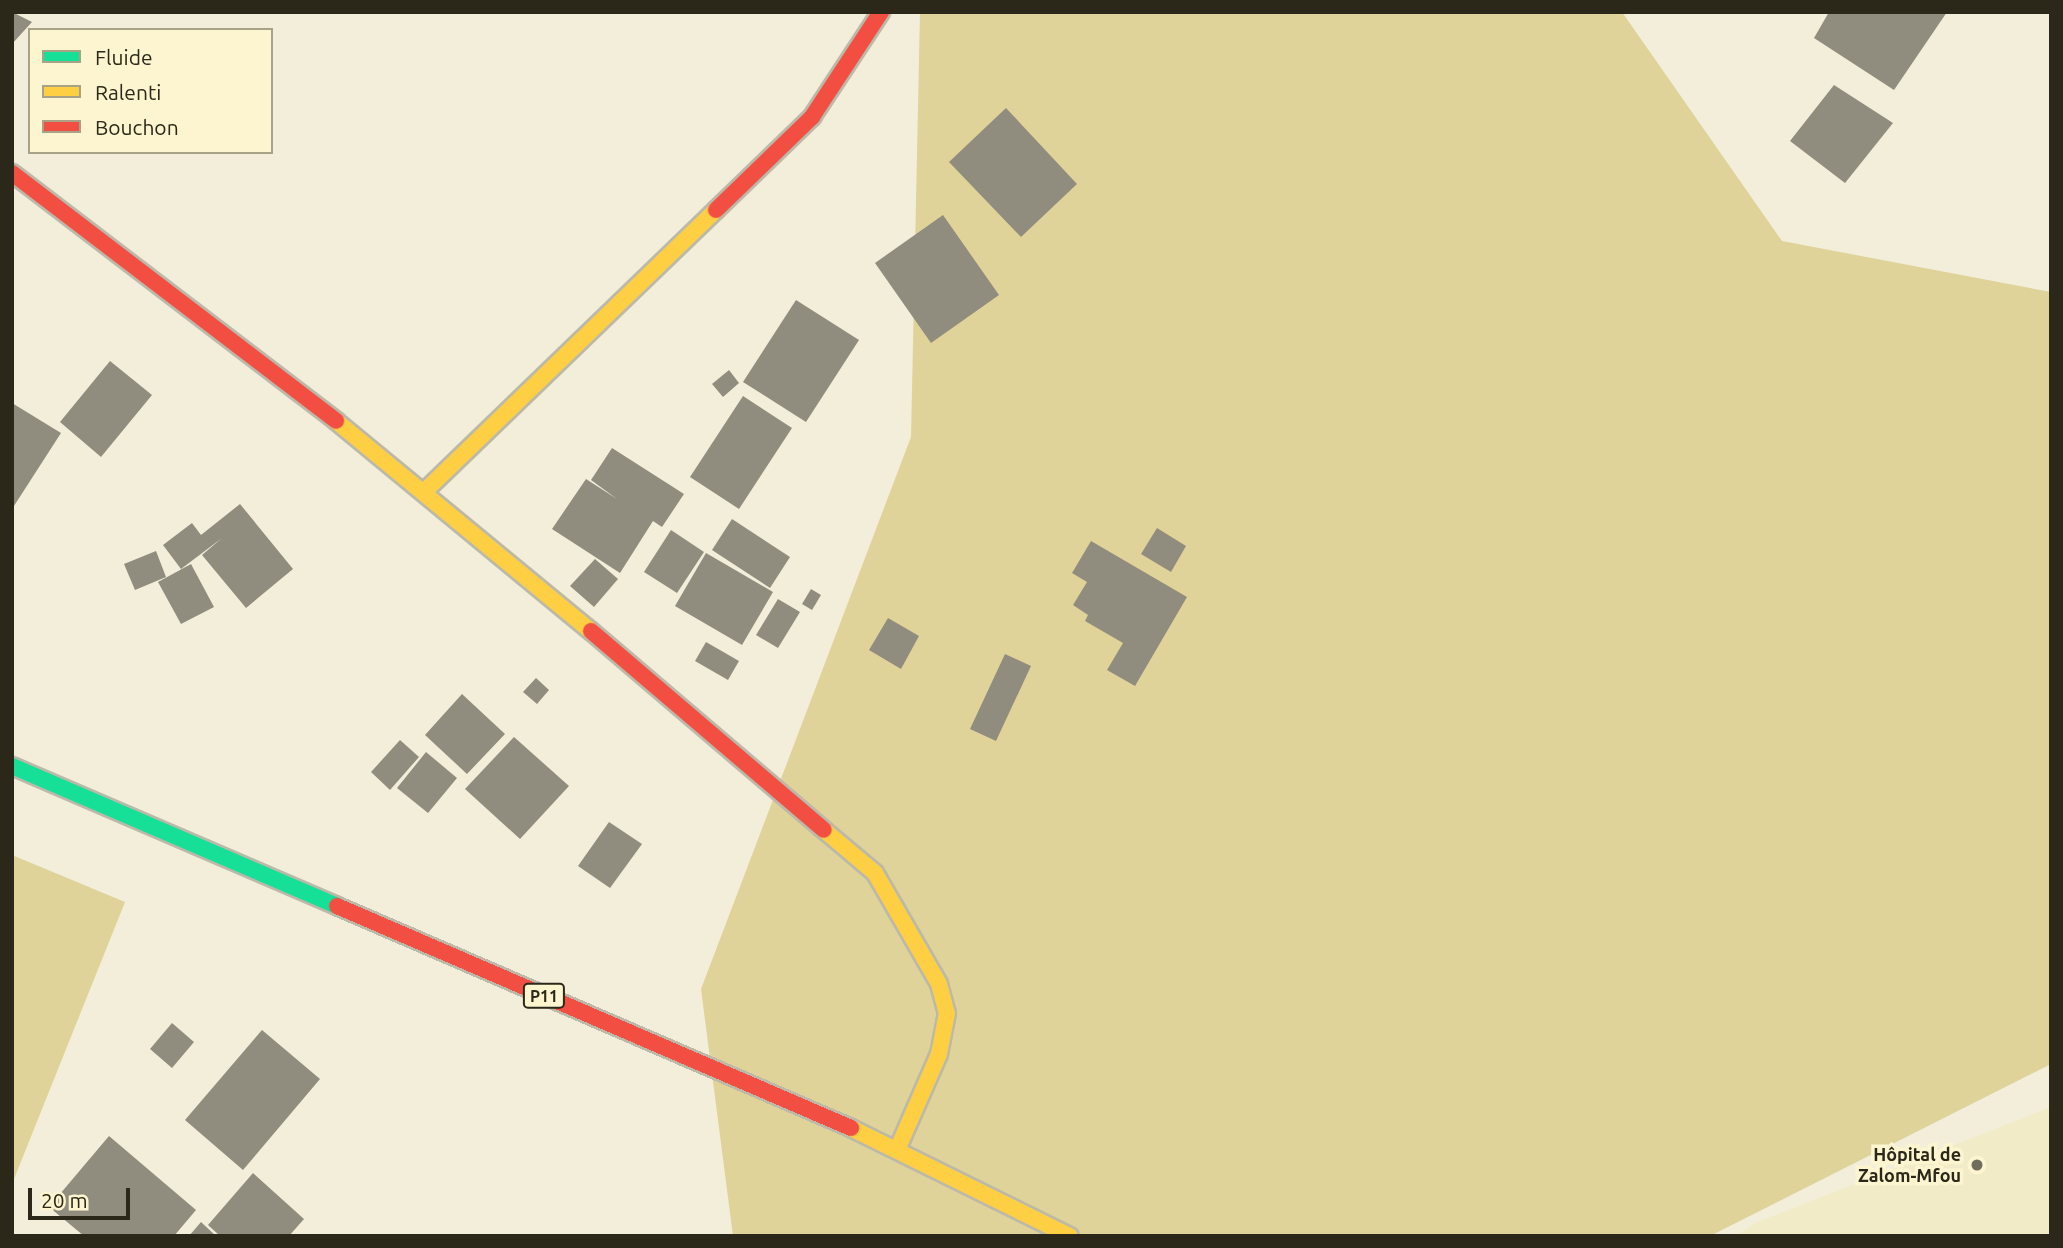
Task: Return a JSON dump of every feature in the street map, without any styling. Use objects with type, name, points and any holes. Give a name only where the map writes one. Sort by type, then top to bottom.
[{"type":"street","points":[[426,491],[812,117],[881,12]]},
{"type":"street","points":[[12,173],[426,491],[875,873],[939,984],[947,1013],[939,1054],[898,1148]]},
{"type":"street","name":"P11","points":[[12,766],[898,1148],[1070,1236]]},
{"type":"shaded area","points":[[920,12],[1622,12],[1782,241],[2051,292],[2051,1064],[1710,1236],[733,1236],[701,989],[911,437]]},
{"type":"shaded area","points":[[12,855],[125,902],[12,1184]]},
{"type":"shaded area","name":"Hôpital de Zalom-Mfou","points":[[2051,1107],[2051,1236],[1736,1236],[1755,1223]]},
{"type":"building","points":[[12,12],[32,22],[12,44]]},
{"type":"building","points":[[1829,12],[1947,12],[1894,90],[1814,38]]},
{"type":"building","points":[[1834,85],[1893,123],[1845,183],[1790,141]]},
{"type":"building","points":[[1006,108],[1077,184],[1021,237],[949,162]]},
{"type":"building","points":[[943,215],[999,295],[931,343],[875,263]]},
{"type":"building","points":[[796,300],[859,340],[806,422],[743,382]]},
{"type":"building","points":[[110,361],[152,395],[101,457],[60,422]]},
{"type":"building","points":[[729,370],[739,383],[723,397],[712,384]]},
{"type":"building","points":[[743,396],[792,428],[739,509],[690,477]]},
{"type":"building","points":[[12,403],[61,433],[12,509]]},
{"type":"building","points":[[612,448],[684,494],[662,527],[653,521],[620,573],[552,529],[586,479],[617,499],[591,480]]},
{"type":"building","points":[[240,504],[293,569],[246,608],[202,555],[222,538],[181,569],[163,545],[192,523],[201,535]]},
{"type":"building","points":[[732,519],[790,557],[770,588],[712,550]]},
{"type":"building","points":[[1157,528],[1186,546],[1171,572],[1141,554]]},
{"type":"building","points":[[671,530],[704,552],[677,593],[644,572]]},
{"type":"building","points":[[1091,541],[1187,597],[1135,686],[1107,670],[1123,643],[1085,621],[1088,615],[1073,605],[1087,582],[1072,573]]},
{"type":"building","points":[[156,551],[166,577],[135,590],[124,564]]},
{"type":"building","points":[[706,553],[773,592],[742,645],[675,606]]},
{"type":"building","points":[[595,559],[618,579],[594,607],[570,586]]},
{"type":"building","points":[[191,564],[214,607],[181,624],[158,582]]},
{"type":"building","points":[[811,589],[821,595],[812,610],[802,604]]},
{"type":"building","points":[[778,599],[800,612],[778,648],[756,635]]},
{"type":"building","points":[[888,618],[919,636],[901,669],[869,650]]},
{"type":"building","points":[[706,642],[739,661],[728,680],[695,661]]},
{"type":"building","points":[[1005,654],[1031,666],[996,741],[970,729]]},
{"type":"building","points":[[536,678],[549,690],[537,704],[523,692]]},
{"type":"building","points":[[462,694],[505,734],[467,774],[425,735]]},
{"type":"building","points":[[514,737],[569,786],[520,839],[465,789]]},
{"type":"building","points":[[400,740],[419,757],[390,790],[371,772]]},
{"type":"building","points":[[426,752],[457,778],[428,813],[397,788]]},
{"type":"building","points":[[609,822],[642,844],[610,888],[578,866]]},
{"type":"building","points":[[172,1023],[194,1042],[172,1068],[150,1049]]},
{"type":"building","points":[[262,1030],[320,1079],[243,1170],[185,1120]]},
{"type":"building","points":[[109,1136],[196,1210],[174,1236],[84,1236],[49,1207]]},
{"type":"building","points":[[253,1173],[304,1219],[289,1236],[220,1236],[208,1225]]},
{"type":"building","points":[[201,1222],[216,1236],[189,1236]]},
{"type":"traffic: fast","points":[[12,766],[337,906]]},
{"type":"traffic: slow","points":[[426,490],[716,210]]},
{"type":"traffic: slow","points":[[336,421],[591,631]]},
{"type":"traffic: slow","points":[[824,830],[875,873],[939,984],[947,1013],[939,1054],[898,1148]]},
{"type":"traffic: slow","points":[[851,1128],[1070,1236]]},
{"type":"traffic: jam","points":[[716,210],[812,117],[881,12]]},
{"type":"traffic: jam","points":[[12,173],[336,421]]},
{"type":"traffic: jam","points":[[591,631],[824,830]]},
{"type":"traffic: jam","points":[[337,906],[851,1128]]},
{"type":"place","name":"Hôpital de Zalom-Mfou","points":[[1977,1165]]}]
